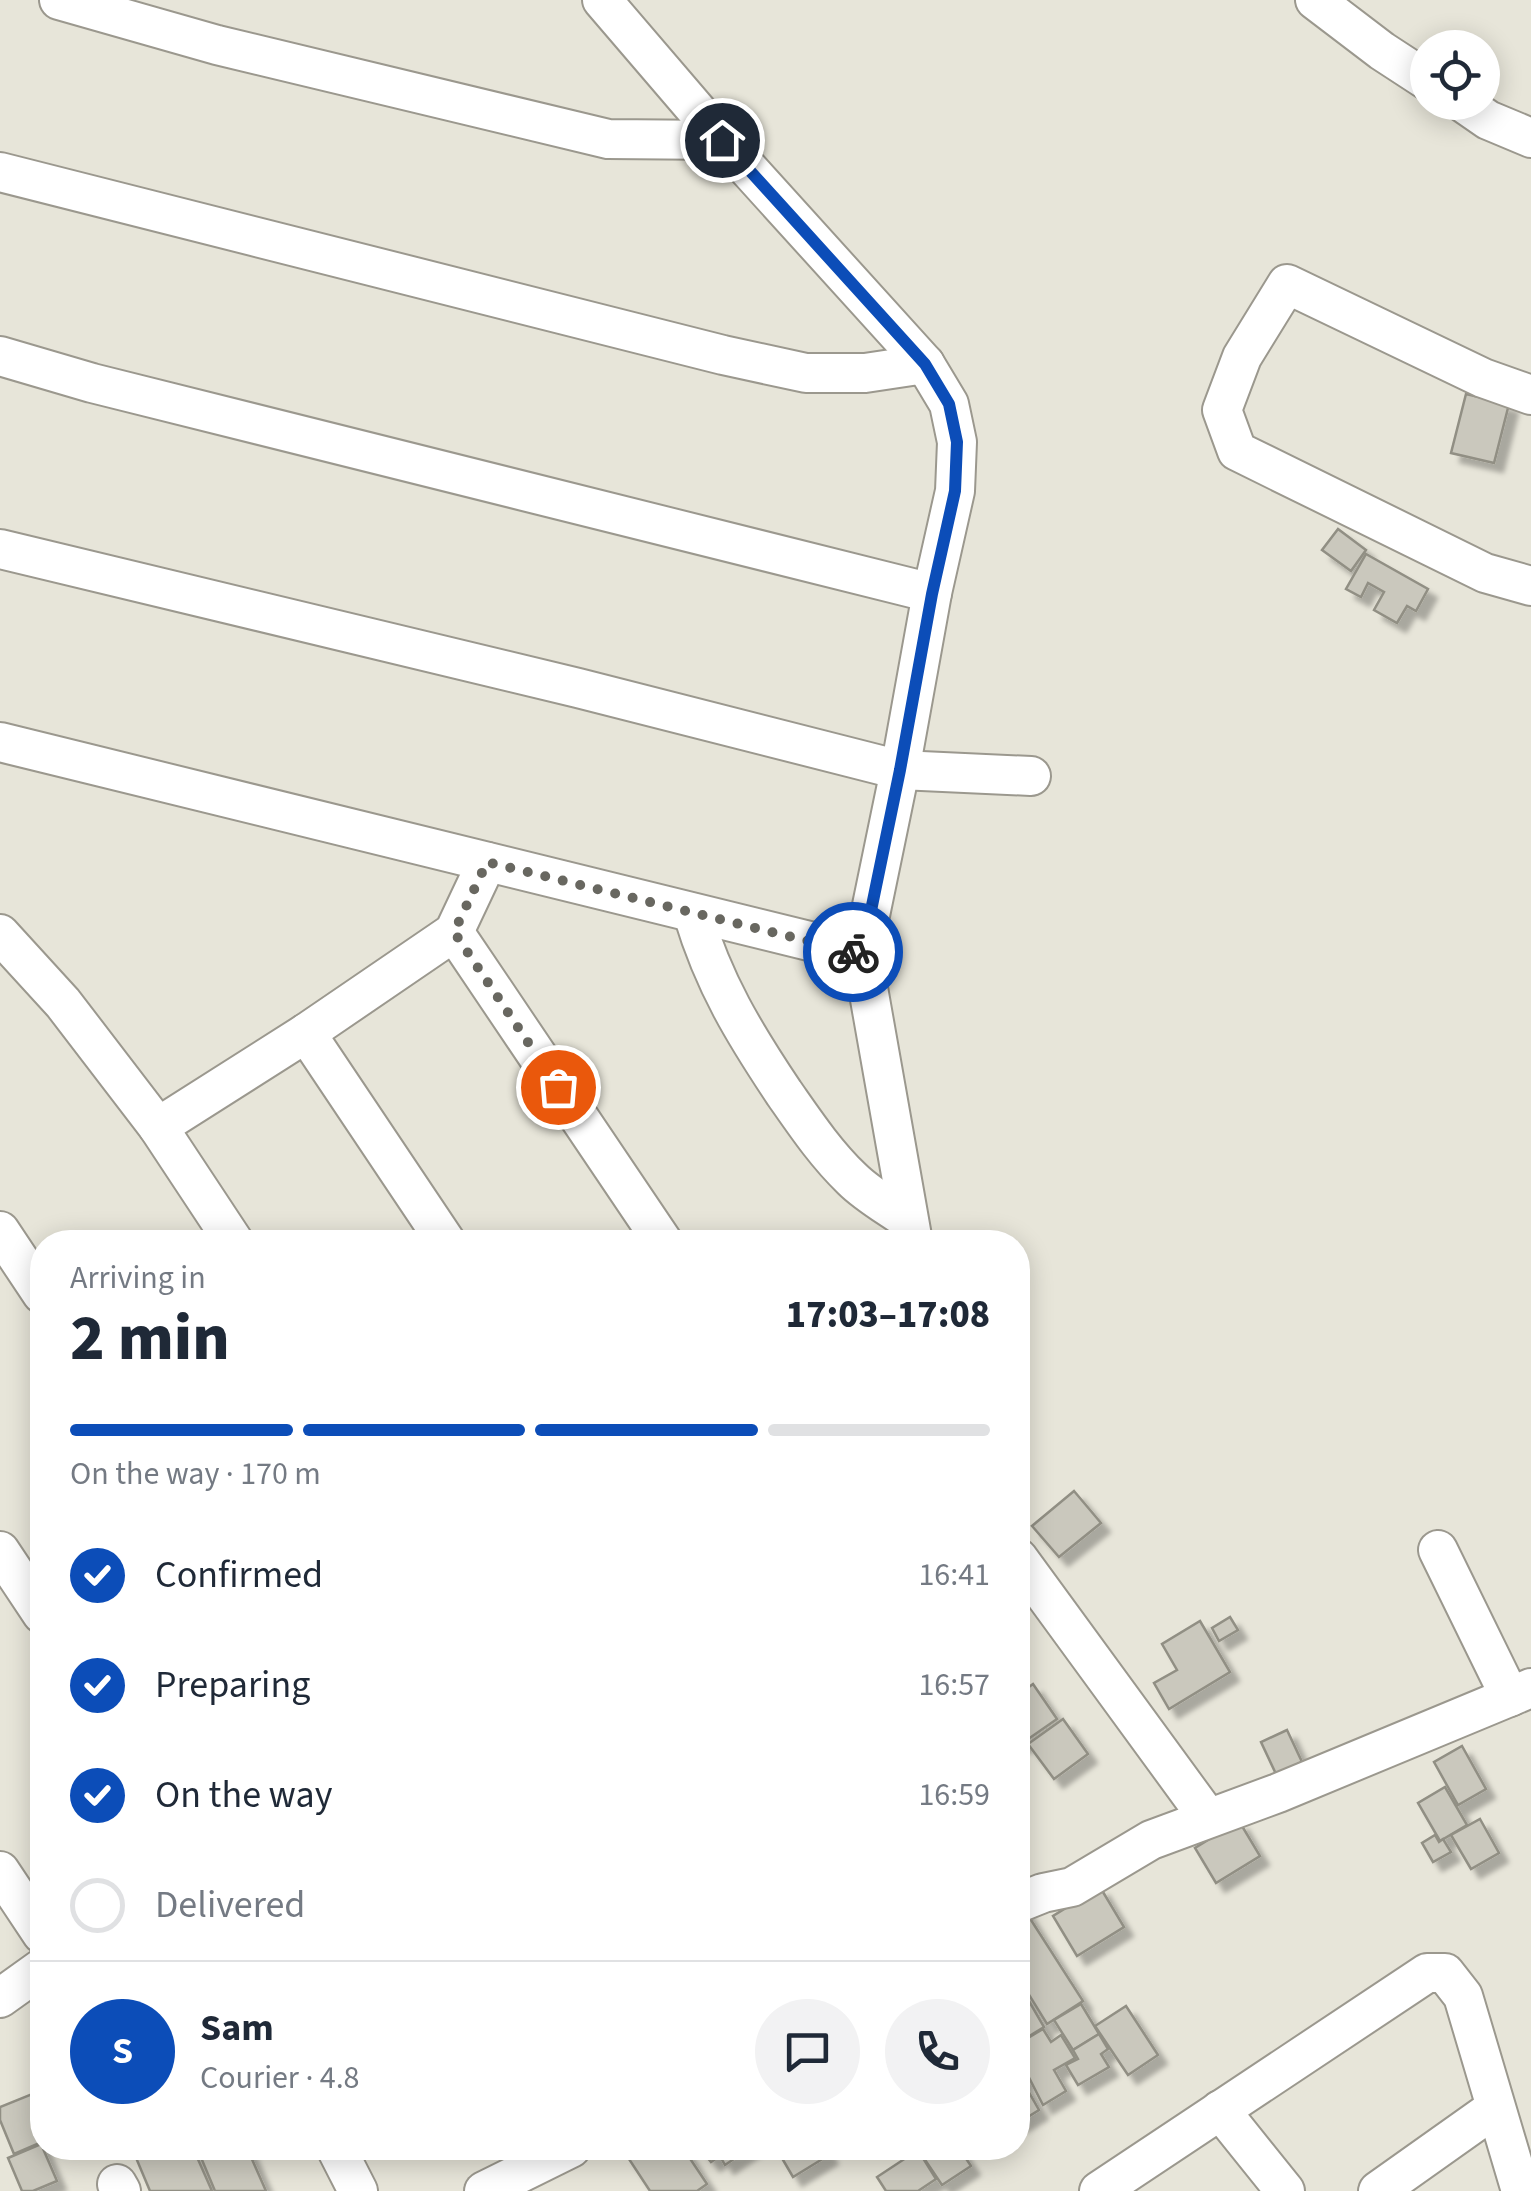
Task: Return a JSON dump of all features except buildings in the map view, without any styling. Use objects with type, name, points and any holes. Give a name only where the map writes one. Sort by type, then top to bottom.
[{"type":"street","points":[[60,0],[217,45],[608,139],[722,140]]},
{"type":"street","points":[[602,0],[722,140],[925,364],[949,404],[957,442],[955,491],[862,954],[911,1230]]},
{"type":"street","points":[[1315,0],[1410,69]]},
{"type":"street","points":[[1488,120],[1531,138]]},
{"type":"street","points":[[0,172],[773,366],[806,372],[865,373],[925,364]]},
{"type":"street","points":[[1531,395],[1483,378],[1287,284],[1242,356],[1222,410],[1237,451],[1485,573],[1531,586]]},
{"type":"street","points":[[0,356],[92,383],[932,594]]},
{"type":"street","points":[[0,550],[578,688],[900,770],[1031,776]]},
{"type":"street","points":[[0,742],[862,954]]},
{"type":"street","points":[[158,1127],[454,932],[487,862]]},
{"type":"street","points":[[692,914],[708,964],[729,1007],[797,1112],[826,1153],[910,1230]]},
{"type":"street","points":[[454,932],[655,1230]]},
{"type":"street","points":[[0,934],[64,1004],[158,1127],[226,1230]]},
{"type":"street","points":[[306,1033],[438,1230]]},
{"type":"street","points":[[0,1230],[30,1276]]},
{"type":"street","points":[[1030,1899],[1082,1882],[1152,1840],[1278,1793],[1520,1693],[1438,1550]]},
{"type":"street","points":[[0,1551],[30,1596]]},
{"type":"street","points":[[1030,1574],[1208,1818]]},
{"type":"street","points":[[0,1871],[30,1916]]},
{"type":"street","points":[[1100,2191],[1428,1973],[1445,1973],[1463,1996],[1521,2191]]},
{"type":"street","points":[[0,1998],[30,1977]]},
{"type":"street","points":[[1378,2191],[1495,2108]]},
{"type":"street","points":[[1220,2110],[1285,2191]]},
{"type":"street","points":[[342,2160],[358,2191]]},
{"type":"street","points":[[484,2191],[547,2160]]},
{"type":"way so far","points":[[558,1087],[454,932],[487,862],[853,952]]},
{"type":"route","points":[[722,140],[925,364],[949,404],[957,442],[955,491],[900,770],[862,954],[853,952]]}]
